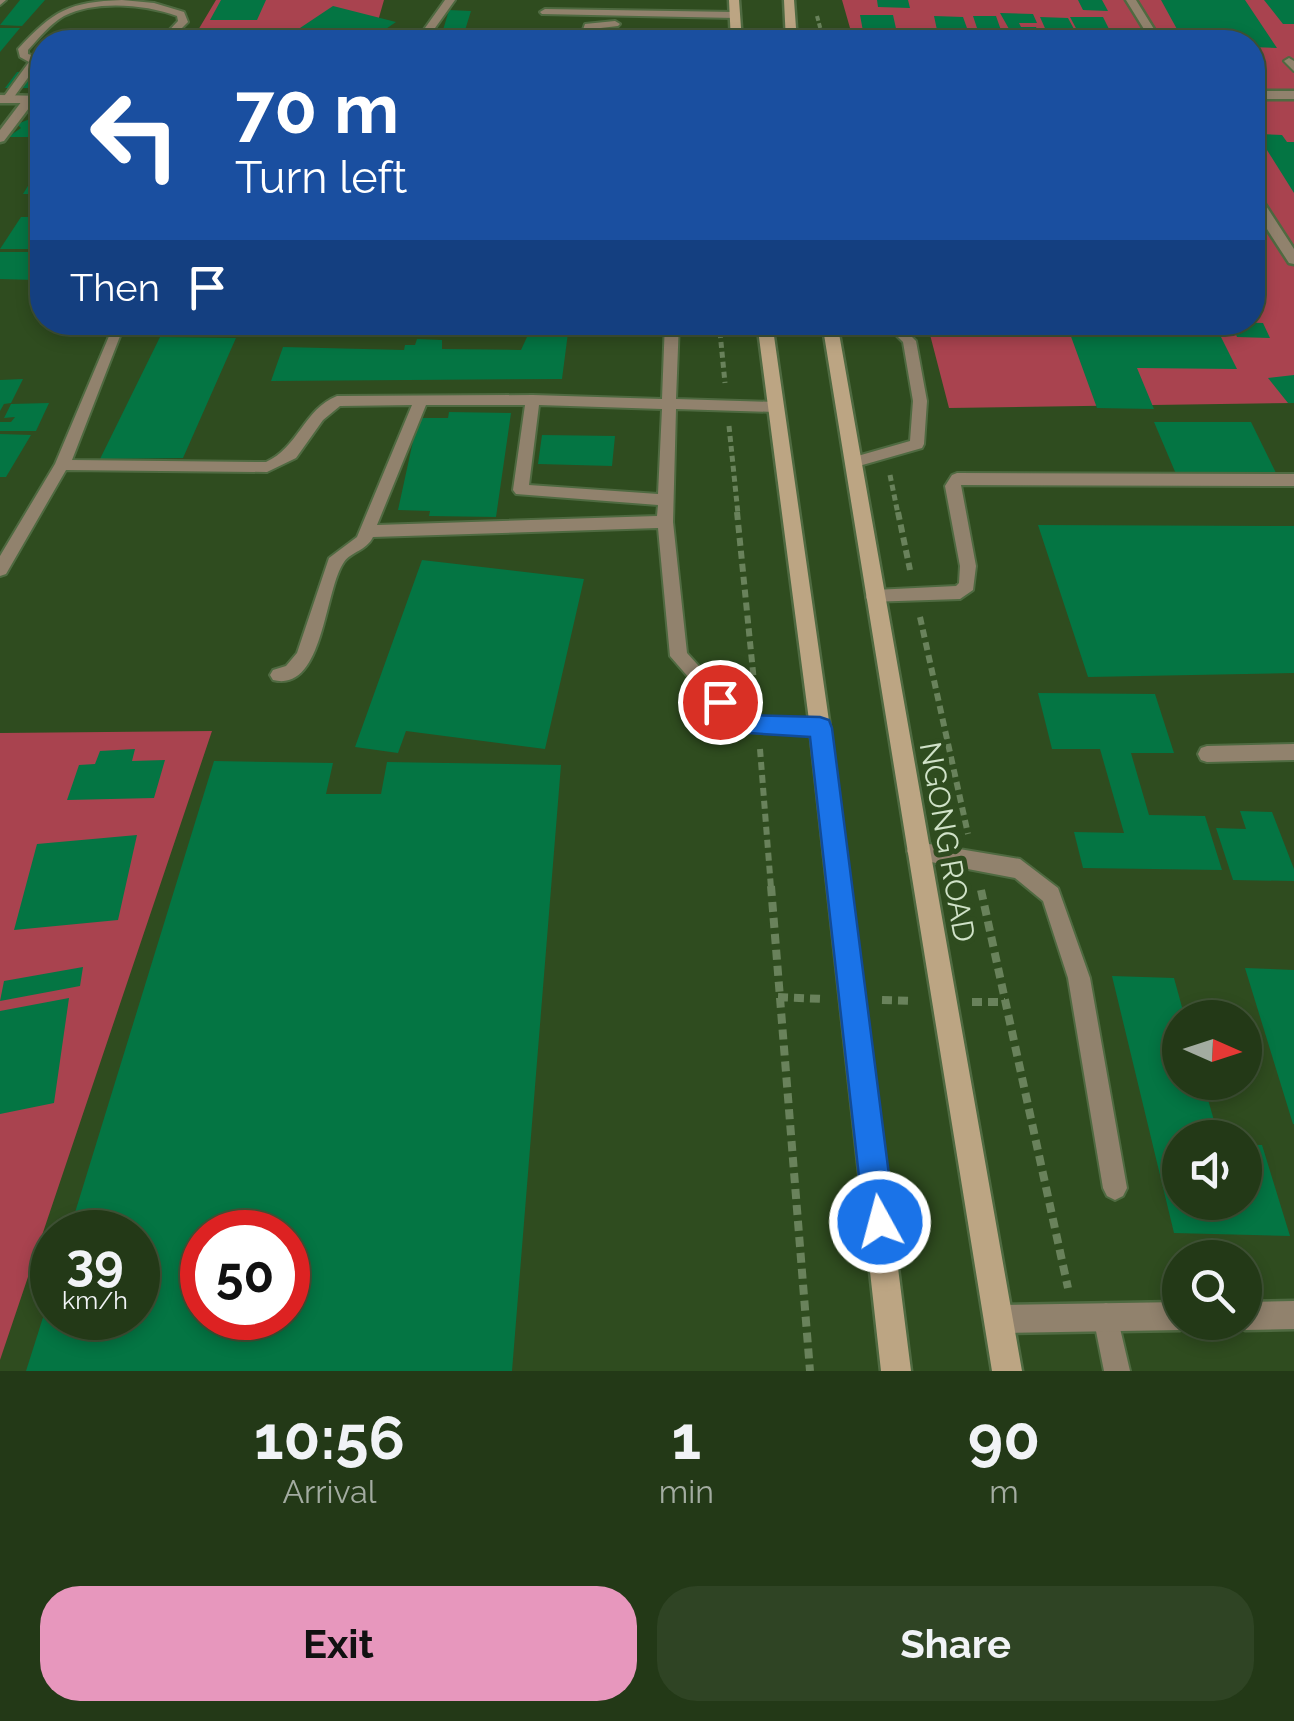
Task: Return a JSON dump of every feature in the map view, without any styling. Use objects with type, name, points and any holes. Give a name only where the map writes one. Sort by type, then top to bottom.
[{"type":"main road","points":[[734,0],[736,30]]},
{"type":"main road","points":[[788,0],[791,30]]},
{"type":"main road","points":[[766,335],[820,728],[896,1371]]},
{"type":"main road","name":"NGONG ROAD","points":[[831,335],[1008,1371]]},
{"type":"street","points":[[1131,0],[1150,30]]},
{"type":"street","points":[[1265,95],[1294,95]]},
{"type":"street","points":[[4,99],[30,100]]},
{"type":"street","points":[[0,138],[30,106]]},
{"type":"street","points":[[1265,214],[1294,260]]},
{"type":"street","points":[[999,1319],[1162,1316]]},
{"type":"street","points":[[1262,1316],[1294,1316]]},
{"type":"lane","points":[[429,30],[450,0]]},
{"type":"lane","points":[[545,12],[735,15]]},
{"type":"lane","points":[[43,30],[58,16],[180,14],[182,22],[174,30]]},
{"type":"lane","points":[[587,30],[588,26],[635,21],[653,14]]},
{"type":"lane","points":[[4,99],[30,71]]},
{"type":"lane","points":[[0,570],[62,465],[117,335]]},
{"type":"lane","points":[[672,335],[665,522],[679,656],[741,725],[820,728]]},
{"type":"lane","points":[[852,462],[917,444],[920,401],[909,341],[903,335]]},
{"type":"lane","points":[[279,675],[291,672],[304,656],[338,558],[363,541],[421,400]]},
{"type":"lane","points":[[62,465],[267,466],[284,462],[295,452],[320,410],[337,401],[534,400],[775,407]]},
{"type":"lane","points":[[534,400],[521,490],[666,500]]},
{"type":"lane","points":[[874,597],[960,592],[967,585],[968,566],[953,486],[957,479],[1294,480]]},
{"type":"lane","points":[[368,531],[665,522]]},
{"type":"lane","points":[[1207,754],[1294,752]]},
{"type":"lane","points":[[918,851],[1020,869],[1051,895],[1079,978],[1115,1188]]},
{"type":"lane","points":[[1106,1316],[1117,1371]]},
{"type":"path","points":[[720,335],[758,725],[810,1371]]},
{"type":"path","points":[[778,996],[1006,1002]]},
{"type":"shaded area","points":[[216,0],[384,0],[375,30],[198,30]]},
{"type":"shaded area","points":[[842,0],[1294,0],[1294,403],[949,408],[930,335],[1265,335],[1265,30],[851,30]]},
{"type":"shaded area","points":[[212,731],[51,1210],[30,1210],[30,1271],[0,1360],[0,733]]},
{"type":"building","points":[[20,0],[45,0],[22,26],[0,25]]},
{"type":"building","points":[[221,0],[266,0],[257,20],[210,20]]},
{"type":"building","points":[[877,0],[908,0],[910,8],[878,7]]},
{"type":"building","points":[[1078,0],[1102,0],[1108,11],[1083,10]]},
{"type":"building","points":[[1161,0],[1245,0],[1265,30],[1177,30]]},
{"type":"building","points":[[1264,0],[1294,0],[1294,24],[1283,24]]},
{"type":"building","points":[[333,6],[396,22],[384,30],[297,30]]},
{"type":"building","points":[[449,10],[471,11],[465,30],[443,30]]},
{"type":"building","points":[[1000,13],[1033,14],[1037,23],[1019,23],[1021,27],[1037,30],[1010,30]]},
{"type":"building","points":[[860,15],[893,15],[896,30],[863,30]]},
{"type":"building","points":[[934,16],[963,17],[968,30],[937,30]]},
{"type":"building","points":[[973,16],[996,16],[1001,30],[978,30]]},
{"type":"building","points":[[1040,17],[1068,18],[1074,30],[1046,30]]},
{"type":"building","points":[[1070,17],[1103,17],[1110,30],[1077,30]]},
{"type":"building","points":[[0,28],[20,28],[0,52]]},
{"type":"building","points":[[1265,30],[1277,48],[1265,48]]},
{"type":"building","points":[[30,71],[30,88],[5,88],[17,72]]},
{"type":"building","points":[[30,119],[30,137],[8,137],[21,128],[17,124]]},
{"type":"building","points":[[1265,134],[1282,135],[1287,142],[1294,142],[1294,193],[1265,147]]},
{"type":"building","points":[[21,217],[30,217],[30,249],[0,249]]},
{"type":"building","points":[[0,252],[30,252],[30,280],[0,279]]},
{"type":"building","points":[[1265,327],[1270,338],[1237,337],[1265,335]]},
{"type":"building","points":[[528,335],[568,335],[562,379],[271,381],[283,347],[404,350],[405,345],[415,345],[417,339],[442,340],[442,349],[521,350]]},
{"type":"building","points":[[1070,335],[1220,335],[1237,369],[1137,368],[1154,409],[1097,408]]},
{"type":"building","points":[[160,337],[236,338],[183,458],[100,459]]},
{"type":"building","points":[[1294,375],[1294,403],[1288,403],[1268,378]]},
{"type":"building","points":[[23,379],[11,403],[4,404],[0,411],[0,380]]},
{"type":"building","points":[[49,403],[36,431],[0,431],[0,422],[11,422],[15,417],[4,418],[11,404]]},
{"type":"building","points":[[449,412],[511,413],[496,517],[429,516],[430,511],[398,510],[418,418],[448,418]]},
{"type":"building","points":[[1154,422],[1251,422],[1277,475],[1176,474]]},
{"type":"building","points":[[0,434],[31,435],[6,477],[0,477]]},
{"type":"building","points":[[542,435],[615,436],[612,466],[538,464]]},
{"type":"building","points":[[1038,525],[1294,526],[1294,673],[1088,677]]},
{"type":"building","points":[[422,560],[584,579],[545,749],[406,731],[398,753],[355,747]]},
{"type":"building","points":[[1038,693],[1155,694],[1174,753],[1131,753],[1149,815],[1205,816],[1222,870],[1083,868],[1074,832],[1124,833],[1100,749],[1052,749]]},
{"type":"building","points":[[135,749],[132,761],[165,760],[154,798],[67,800],[79,765],[95,764],[100,751]]},
{"type":"building","points":[[214,761],[333,763],[326,794],[381,794],[387,762],[561,765],[512,1371],[26,1371],[36,1340],[160,1340],[160,1210],[76,1210]]},
{"type":"building","points":[[1240,811],[1272,812],[1294,869],[1294,881],[1233,880],[1216,828],[1246,829]]},
{"type":"building","points":[[137,835],[118,920],[14,930],[37,844]]},
{"type":"building","points":[[83,967],[80,986],[0,1001],[4,981]]},
{"type":"building","points":[[1245,968],[1294,970],[1294,1124],[1262,1023],[1262,1000],[1255,1000]]},
{"type":"building","points":[[1112,976],[1174,978],[1180,1000],[1162,1000],[1162,1100],[1208,1100],[1214,1120],[1162,1120],[1162,1183]]},
{"type":"building","points":[[69,998],[54,1103],[0,1114],[0,1011]]},
{"type":"building","points":[[1262,1145],[1290,1236],[1174,1233],[1171,1220],[1262,1220]]},
{"type":"route","points":[[720,702],[741,725],[820,728],[880,1222]]}]
